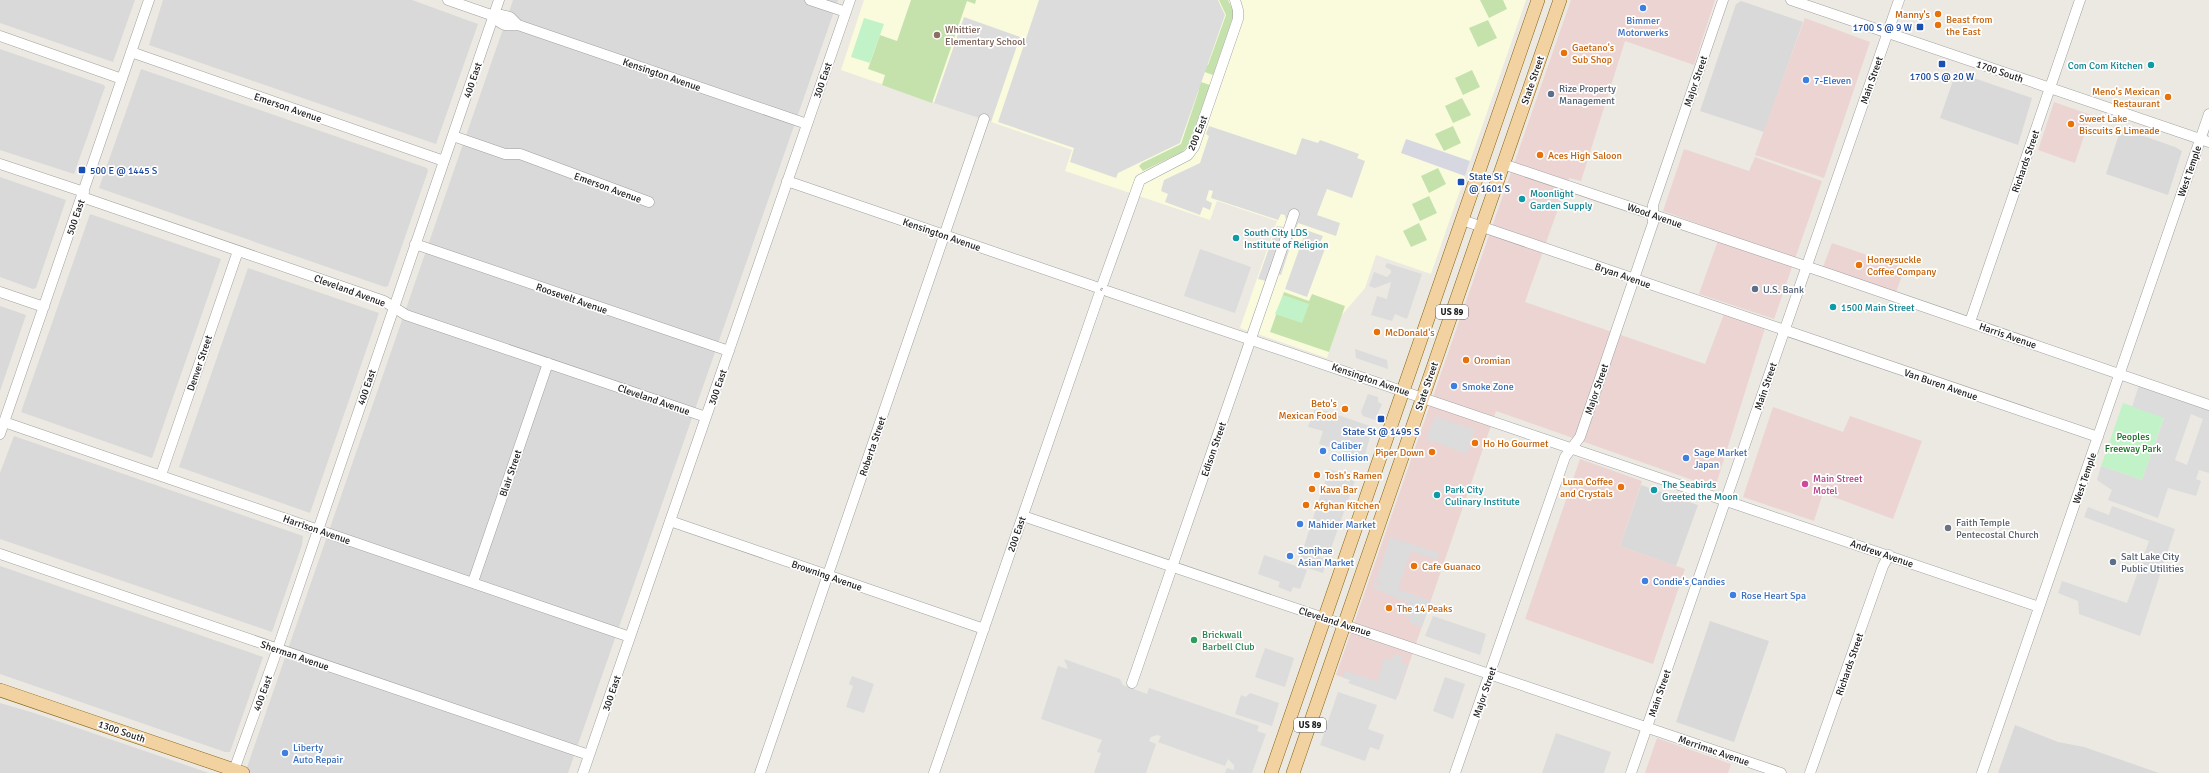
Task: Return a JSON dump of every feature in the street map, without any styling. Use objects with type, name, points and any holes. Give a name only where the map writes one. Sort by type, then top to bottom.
[{"type":"main road","name":"State Street","points":[[1271,773],[1538,0]]},
{"type":"main road","name":"State Street","points":[[1293,773],[1560,0]]},
{"type":"main road","name":"1300 South","points":[[0,690],[237,772]]},
{"type":"street","name":"500 East","points":[[0,434],[149,0]]},
{"type":"street","name":"Kensington Avenue","points":[[448,0],[494,16],[502,15],[510,17],[518,25],[807,124]]},
{"type":"street","name":"400 East","points":[[237,772],[318,529],[499,0]]},
{"type":"street","points":[[810,0],[846,12]]},
{"type":"street","name":"300 East","points":[[583,773],[850,0]]},
{"type":"street","name":"200 East","points":[[934,773],[1140,180],[1188,155],[1194,146],[1238,19],[1238,10],[1235,0]]},
{"type":"street","name":"Major Street","points":[[1456,773],[1565,457],[1580,436],[1653,223],[1653,205],[1722,0]]},
{"type":"street","name":"1700 South","points":[[1791,0],[2205,141]]},
{"type":"street","name":"Main Street","points":[[1631,773],[1898,0]]},
{"type":"street","name":"Richards Street","points":[[1970,322],[2080,0]]},
{"type":"street","points":[[0,36],[122,78]]},
{"type":"street","name":"Emerson Avenue","points":[[131,52],[444,161]]},
{"type":"street","name":"West Temple","points":[[1982,773],[2120,373],[2205,141],[2209,114]]},
{"type":"street","name":"Roberta Street","points":[[760,773],[984,120]]},
{"type":"street","name":"Emerson Avenue","points":[[453,136],[505,154],[520,154],[649,202]]},
{"type":"street","name":"Cleveland Avenue","points":[[0,164],[238,251],[384,301],[406,315],[706,417]]},
{"type":"street","name":"Wood Avenue","points":[[1503,164],[1806,267]]},
{"type":"street","name":"Kensington Avenue","points":[[787,181],[1101,289],[1726,500]]},
{"type":"street","name":"Edison Street","points":[[1132,683],[1294,214]]},
{"type":"street","name":"Bryan Avenue","points":[[1462,220],[1784,330]]},
{"type":"street","name":"Roosevelt Avenue","points":[[415,244],[729,351]]},
{"type":"street","name":"Denver Street","points":[[161,475],[238,251]]},
{"type":"street","name":"Harris Avenue","points":[[1806,267],[2120,373],[2209,405]]},
{"type":"street","points":[[0,292],[44,307]]},
{"type":"street","name":"Van Buren Avenue","points":[[1784,330],[2098,437]]},
{"type":"street","name":"Blair Street","points":[[472,582],[548,363]]},
{"type":"street","name":"Harrison Avenue","points":[[4,422],[630,636]]},
{"type":"street","name":"Andrew Avenue","points":[[1726,500],[2039,607]]},
{"type":"street","name":"Cleveland Avenue","points":[[1023,516],[1647,727]]},
{"type":"street","name":"Browning Avenue","points":[[670,521],[984,629]]},
{"type":"street","name":"Sherman Avenue","points":[[0,554],[589,756]]},
{"type":"street","name":"Richards Street","points":[[1810,773],[1883,566],[1889,555]]},
{"type":"street","name":"Merrimac Avenue","points":[[1647,727],[1781,773]]},
{"type":"shaded area","points":[[0,0],[135,0],[113,62],[0,23]]},
{"type":"shaded area","points":[[163,0],[412,0],[478,24],[436,144],[149,45]]},
{"type":"shaded area","points":[[513,0],[838,0],[568,773],[245,773]]},
{"type":"shaded area","points":[[864,0],[1526,0],[1431,274],[1376,255],[1365,288],[1341,316],[1327,358],[1240,328],[1277,221],[1217,201],[1210,220],[1065,171],[1072,150],[841,70]]},
{"type":"shaded area","points":[[1039,0],[1218,0],[1225,15],[1180,143],[1118,173],[1116,178],[1070,162],[1074,148],[998,122]]},
{"type":"shaded area","points":[[1571,0],[1715,0],[1694,65],[1625,41],[1581,181],[1569,178],[1525,302],[1705,364],[1724,314],[1765,328],[1715,488],[1496,411],[1398,696],[1336,675]]},
{"type":"shaded area","points":[[1741,1],[1803,22],[1764,132],[1700,111],[1736,4]]},
{"type":"shaded area","points":[[964,17],[1020,37],[991,122],[934,103]]},
{"type":"shaded area","points":[[1805,18],[1870,42],[1824,178],[1755,155]]},
{"type":"shaded area","points":[[0,49],[104,85],[105,87],[74,174],[0,150]]},
{"type":"shaded area","points":[[141,69],[427,168],[428,171],[388,286],[385,287],[99,188]]},
{"type":"shaded area","points":[[1956,72],[2032,98],[2018,145],[1940,118]]},
{"type":"shaded area","points":[[2054,102],[2091,115],[2075,163],[2038,150]]},
{"type":"shaded area","points":[[1209,126],[1296,155],[1302,138],[1318,143],[1320,140],[1359,154],[1357,158],[1365,161],[1352,198],[1327,189],[1317,215],[1340,223],[1336,236],[1298,223],[1281,275],[1269,272],[1266,281],[1258,279],[1277,226],[1284,227],[1286,220],[1285,215],[1281,214],[1278,220],[1211,198],[1213,191],[1209,190],[1206,200],[1212,203],[1210,210],[1203,207],[1200,215],[1165,202],[1168,194],[1161,191],[1164,180],[1200,163],[1209,136],[1206,134]]},
{"type":"shaded area","points":[[2121,128],[2175,147],[2182,151],[2168,195],[2106,174]]},
{"type":"shaded area","points":[[1406,139],[1470,161],[1465,176],[1401,153]]},
{"type":"shaded area","points":[[1684,149],[1749,171],[1755,157],[1822,181],[1774,319],[1699,294],[1721,232],[1663,211]]},
{"type":"shaded area","points":[[0,177],[66,200],[36,288],[33,289],[0,277]]},
{"type":"shaded area","points":[[90,214],[221,259],[152,458],[21,412]]},
{"type":"shaded area","points":[[1306,230],[1323,236],[1320,243],[1326,246],[1307,297],[1285,289]]},
{"type":"shaded area","points":[[1832,243],[1905,268],[1896,292],[1823,267]]},
{"type":"shaded area","points":[[1200,249],[1251,267],[1235,313],[1184,296]]},
{"type":"shaded area","points":[[1387,263],[1422,274],[1407,319],[1395,314],[1392,321],[1371,315],[1377,296],[1387,299],[1391,282],[1375,288],[1369,286],[1374,272],[1387,277],[1391,273],[1391,270],[1385,267]]},
{"type":"shaded area","points":[[248,268],[379,313],[310,513],[179,467]]},
{"type":"shaded area","points":[[0,306],[26,315],[0,391]]},
{"type":"shaded area","points":[[1355,349],[1387,360],[1388,369],[1356,358]]},
{"type":"shaded area","points":[[2139,385],[2209,410],[2209,473],[2199,470],[2196,479],[2201,481],[2196,496],[2168,488],[2158,518],[2108,500],[2112,490],[2097,480],[2101,466],[2142,480],[2164,418],[2132,407]],"holes":[[[2191,414],[2203,419],[2187,465],[2175,460]]]},
{"type":"shaded area","points":[[1368,394],[1378,397],[1378,402],[1382,404],[1375,420],[1363,416],[1361,412]]},
{"type":"shaded area","points":[[1773,407],[1843,432],[1850,416],[1922,441],[1893,519],[1823,493],[1814,521],[1743,497]]},
{"type":"shaded area","points":[[1314,410],[1326,411],[1373,427],[1364,458],[1319,444],[1323,431],[1308,427]]},
{"type":"shaded area","points":[[1435,416],[1475,430],[1467,454],[1426,439]]},
{"type":"shaded area","points":[[14,436],[303,536],[302,545],[272,632],[0,539],[0,473]]},
{"type":"shaded area","points":[[1580,459],[1642,481],[1620,546],[1685,569],[1653,664],[1525,619]]},
{"type":"shaded area","points":[[1329,469],[1356,478],[1352,489],[1343,487],[1343,489],[1351,492],[1328,557],[1320,555],[1319,557],[1327,560],[1323,573],[1298,565]]},
{"type":"shaded area","points":[[1641,485],[1698,505],[1676,566],[1620,546]]},
{"type":"shaded area","points":[[2112,506],[2175,529],[2140,636],[2079,614],[2078,601],[2058,593],[2062,581],[2127,603],[2149,541],[2084,517],[2088,507],[2109,515]]},
{"type":"shaded area","points":[[1390,537],[1439,553],[1437,560],[1411,551],[1398,589],[1431,601],[1422,627],[1409,623],[1411,618],[1404,615],[1408,603],[1373,588],[1374,582],[1381,586],[1382,583],[1376,581]]},
{"type":"shaded area","points":[[1264,555],[1307,570],[1300,589],[1293,587],[1291,592],[1278,587],[1280,582],[1258,574]]},
{"type":"shaded area","points":[[0,566],[263,657],[230,752],[225,752],[0,674]]},
{"type":"shaded area","points":[[1433,616],[1486,634],[1480,655],[1425,636]]},
{"type":"shaded area","points":[[1710,621],[1769,641],[1734,742],[1676,722]]},
{"type":"shaded area","points":[[1265,648],[1294,658],[1285,687],[1255,677]]},
{"type":"shaded area","points":[[1394,654],[1403,657],[1401,663],[1408,665],[1396,700],[1348,683],[1350,680],[1343,678],[1345,671],[1377,681],[1385,657],[1392,660]]},
{"type":"shaded area","points":[[1064,659],[1120,679],[1123,685],[1147,694],[1149,688],[1259,726],[1257,731],[1266,734],[1252,773],[1225,773],[1227,768],[1234,770],[1234,765],[1228,759],[1225,766],[1158,742],[1161,736],[1157,735],[1151,737],[1149,741],[1156,744],[1146,773],[1094,773],[1101,753],[1097,752],[1102,740],[1041,719],[1058,666],[1068,669]]},
{"type":"shaded area","points":[[852,676],[874,684],[864,713],[846,707],[853,686],[849,684]]},
{"type":"shaded area","points":[[1445,677],[1465,684],[1453,719],[1433,711]]},
{"type":"shaded area","points":[[1338,692],[1377,705],[1368,729],[1384,735],[1379,750],[1370,747],[1365,761],[1320,745]]},
{"type":"shaded area","points":[[1250,693],[1279,703],[1272,726],[1235,714],[1241,695],[1246,697]]},
{"type":"shaded area","points":[[0,703],[34,713],[209,773],[0,773]]},
{"type":"shaded area","points":[[2015,725],[2058,742],[2084,747],[2159,773],[1998,773]]},
{"type":"shaded area","points":[[1556,733],[1611,752],[1604,773],[1542,773]]},
{"type":"shaded area","points":[[1657,738],[1731,764],[1728,773],[1645,773]]},
{"type":"green space","points":[[911,0],[976,0],[975,4],[967,1],[932,103],[882,85],[885,75],[868,69],[880,35],[897,41]]},
{"type":"green space","points":[[1219,0],[1228,0],[1233,10],[1233,17],[1213,75],[1199,70],[1202,63],[1208,65],[1226,15]]},
{"type":"green space","points":[[1480,0],[1503,0],[1507,9],[1489,18]]},
{"type":"green space","points":[[864,18],[884,24],[870,63],[851,57]]},
{"type":"green space","points":[[1488,20],[1497,38],[1478,47],[1469,28]]},
{"type":"green space","points":[[1472,70],[1480,87],[1463,95],[1455,78]]},
{"type":"green space","points":[[1195,80],[1210,85],[1188,146],[1182,152],[1143,171],[1139,166],[1142,163],[1181,144],[1199,90],[1194,88]]},
{"type":"green space","points":[[1462,98],[1471,115],[1453,123],[1445,106]]},
{"type":"green space","points":[[1453,126],[1461,143],[1444,151],[1435,134]]},
{"type":"green space","points":[[1438,168],[1446,184],[1429,193],[1421,176]]},
{"type":"green space","points":[[1429,196],[1437,213],[1420,221],[1412,204]]},
{"type":"green space","points":[[1419,223],[1427,240],[1411,247],[1403,231]]},
{"type":"green space","points":[[1284,292],[1309,301],[1312,294],[1345,306],[1329,352],[1270,332]]},
{"type":"green space","points":[[1283,295],[1309,304],[1302,323],[1275,314]]},
{"type":"green space","name":"Peoples Freeway Park","points":[[2123,403],[2164,417],[2142,480],[2101,466]]},
{"type":"place","name":"Bimmer Motorwerks","points":[[1643,8]]},
{"type":"place","name":"Manny's","points":[[1938,14]]},
{"type":"place","name":"Beast from the East","points":[[1938,25]]},
{"type":"place","name":"1700 S @ 9 W","points":[[1920,27]]},
{"type":"place","name":"Whittier Elementary School","points":[[937,35]]},
{"type":"place","name":"Gaetano's Sub Shop","points":[[1564,53]]},
{"type":"place","name":"1700 S @ 20 W","points":[[1942,64]]},
{"type":"place","name":"Com Com Kitchen","points":[[2151,65]]},
{"type":"place","name":"7-Eleven","points":[[1806,80]]},
{"type":"place","name":"Rize Property Management","points":[[1551,94]]},
{"type":"place","name":"Meno's Mexican Restaurant","points":[[2168,97]]},
{"type":"place","name":"Sweet Lake Biscuits & Limeade","points":[[2071,124]]},
{"type":"place","name":"Aces High Saloon","points":[[1540,155]]},
{"type":"place","name":"500 E @ 1445 S","points":[[82,170]]},
{"type":"place","name":"State St @ 1601 S","points":[[1461,182]]},
{"type":"place","name":"Moonlight Garden Supply","points":[[1522,199]]},
{"type":"place","name":"South City LDS Institute of Religion","points":[[1236,238]]},
{"type":"place","name":"Honeysuckle Coffee Company","points":[[1859,265]]},
{"type":"place","name":"U.S. Bank","points":[[1755,289]]},
{"type":"place","name":"1500 Main Street","points":[[1833,307]]},
{"type":"place","name":"McDonald's","points":[[1377,332]]},
{"type":"place","name":"Oromian","points":[[1466,360]]},
{"type":"place","name":"Smoke Zone","points":[[1454,386]]},
{"type":"place","name":"Beto's Mexican Food","points":[[1345,409]]},
{"type":"place","name":"State St @ 1495 S","points":[[1381,419]]},
{"type":"place","name":"Ho Ho Gourmet","points":[[1475,443]]},
{"type":"place","name":"Caliber Collision","points":[[1323,451]]},
{"type":"place","name":"Piper Down","points":[[1432,452]]},
{"type":"place","name":"Sage Market Japan","points":[[1686,458]]},
{"type":"place","name":"Tosh's Ramen","points":[[1317,475]]},
{"type":"place","name":"Main Street Motel","points":[[1805,484]]},
{"type":"place","name":"Luna Coffee and Crystals","points":[[1621,487]]},
{"type":"place","name":"Kava Bar","points":[[1312,489]]},
{"type":"place","name":"The Seabirds Greeted the Moon","points":[[1654,490]]},
{"type":"place","name":"Park City Culinary Institute","points":[[1437,495]]},
{"type":"place","name":"Afghan Kitchen","points":[[1306,505]]},
{"type":"place","name":"Mahider Market","points":[[1300,524]]},
{"type":"place","name":"Faith Temple Pentecostal Church","points":[[1948,528]]},
{"type":"place","name":"Sonjhae Asian Market","points":[[1290,556]]},
{"type":"place","name":"Salt Lake City Public Utilities","points":[[2113,562]]},
{"type":"place","name":"Cafe Guanaco","points":[[1414,566]]},
{"type":"place","name":"Condie's Candies","points":[[1645,581]]},
{"type":"place","name":"Rose Heart Spa","points":[[1733,595]]},
{"type":"place","name":"The 14 Peaks","points":[[1389,608]]},
{"type":"place","name":"Brickwall Barbell Club","points":[[1194,640]]},
{"type":"place","name":"Liberty Auto Repair","points":[[285,753]]}]
